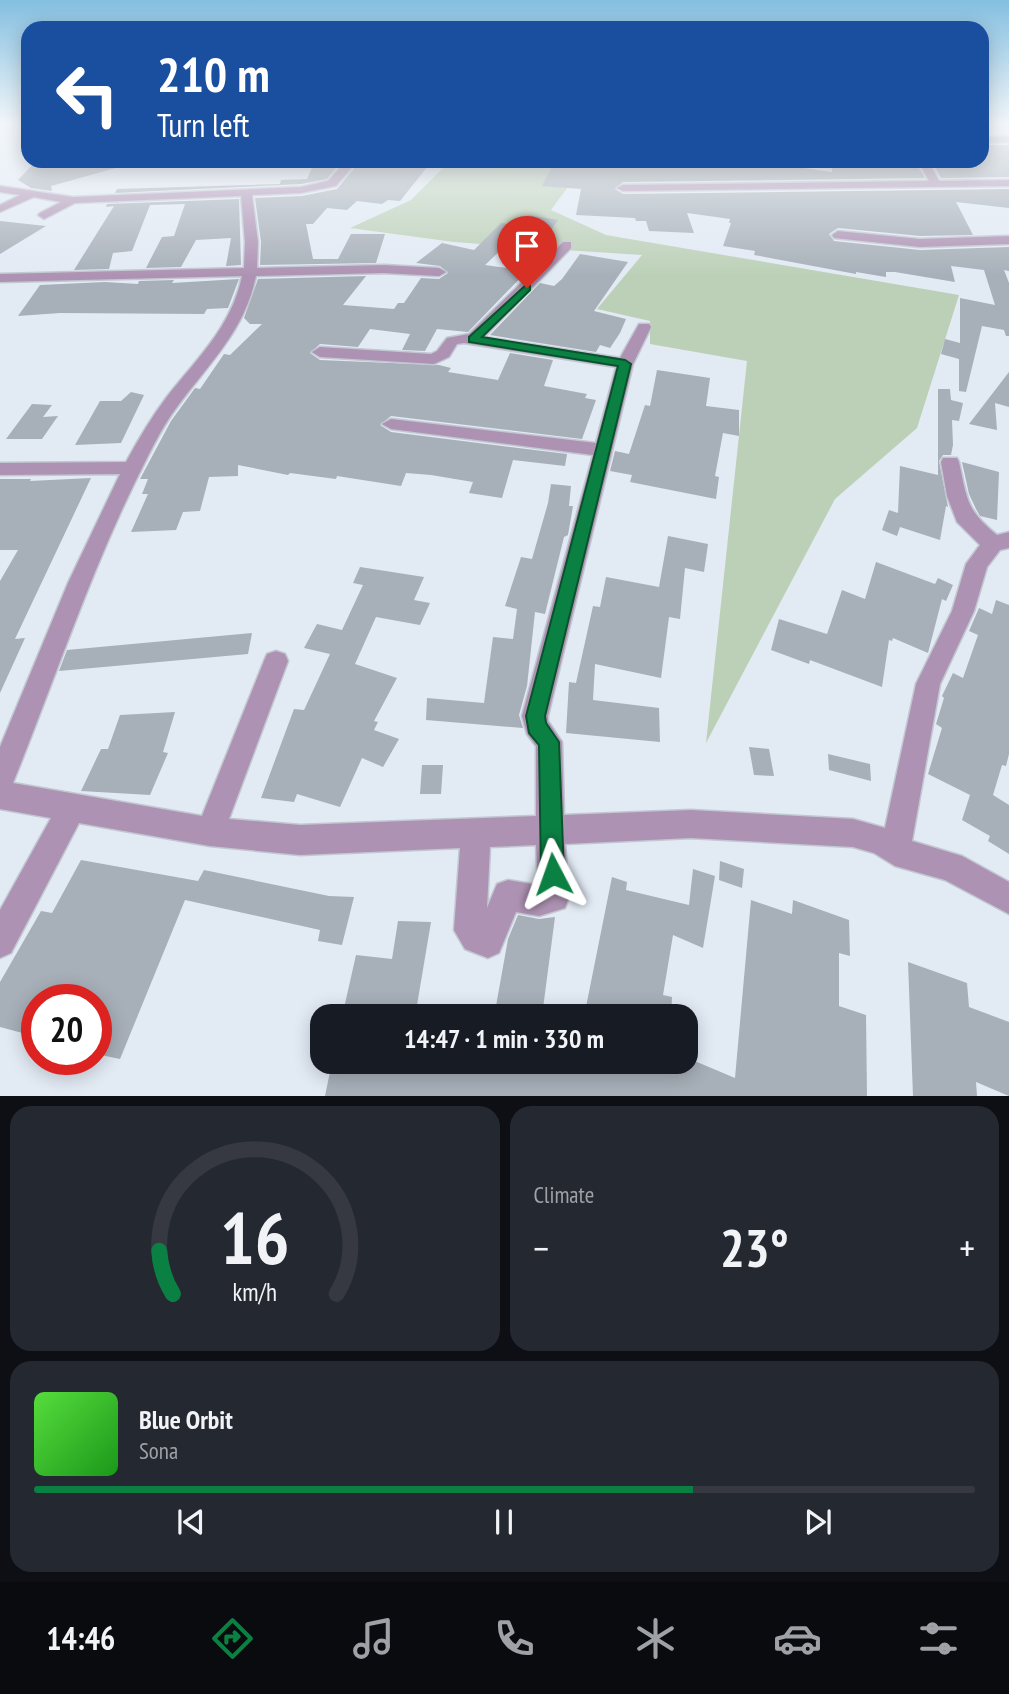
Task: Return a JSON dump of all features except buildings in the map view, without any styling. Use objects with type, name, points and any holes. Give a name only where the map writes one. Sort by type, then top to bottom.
[{"type":"street","points":[[0,189],[73,200],[246,193],[326,186],[332,184],[341,174]]},
{"type":"street","points":[[930,174],[936,184]]},
{"type":"street","points":[[994,183],[1009,198]]},
{"type":"street","points":[[622,188],[1009,183]]},
{"type":"street","points":[[0,781],[89,559],[132,468],[177,395],[224,338],[235,319],[251,273],[254,248],[246,193]]},
{"type":"street","points":[[0,209],[32,194]]},
{"type":"street","points":[[44,215],[73,200]]},
{"type":"street","points":[[838,235],[920,243],[1009,240]]},
{"type":"street","points":[[473,339],[567,245]]},
{"type":"street","points":[[0,278],[384,269],[439,272]]},
{"type":"street","points":[[476,832],[470,930],[476,938],[488,942],[508,895],[539,901],[554,898],[549,742],[536,726],[535,716],[625,364],[644,327]]},
{"type":"street","points":[[320,352],[434,359],[443,354],[452,341],[473,339],[625,364]]},
{"type":"street","points":[[391,424],[602,450]]},
{"type":"street","points":[[895,851],[929,684],[962,611],[977,564],[1001,542],[967,522],[957,496],[950,462]]},
{"type":"street","points":[[0,469],[132,468]]},
{"type":"street","points":[[210,832],[276,661]]},
{"type":"street","points":[[0,795],[210,832],[300,840],[691,824],[853,833],[881,841],[895,851],[951,867],[1009,900]]},
{"type":"street","points":[[0,942],[72,808]]},
{"type":"green space","points":[[437,174],[577,174],[551,210],[606,235],[959,295],[917,428],[835,499],[706,743],[747,361],[650,344],[650,321],[597,309],[642,255],[564,250],[542,241],[507,246],[350,228],[411,200]]},
{"type":"route","points":[[527,288],[473,339],[625,364],[535,716],[536,726],[549,742],[553,874]]}]
